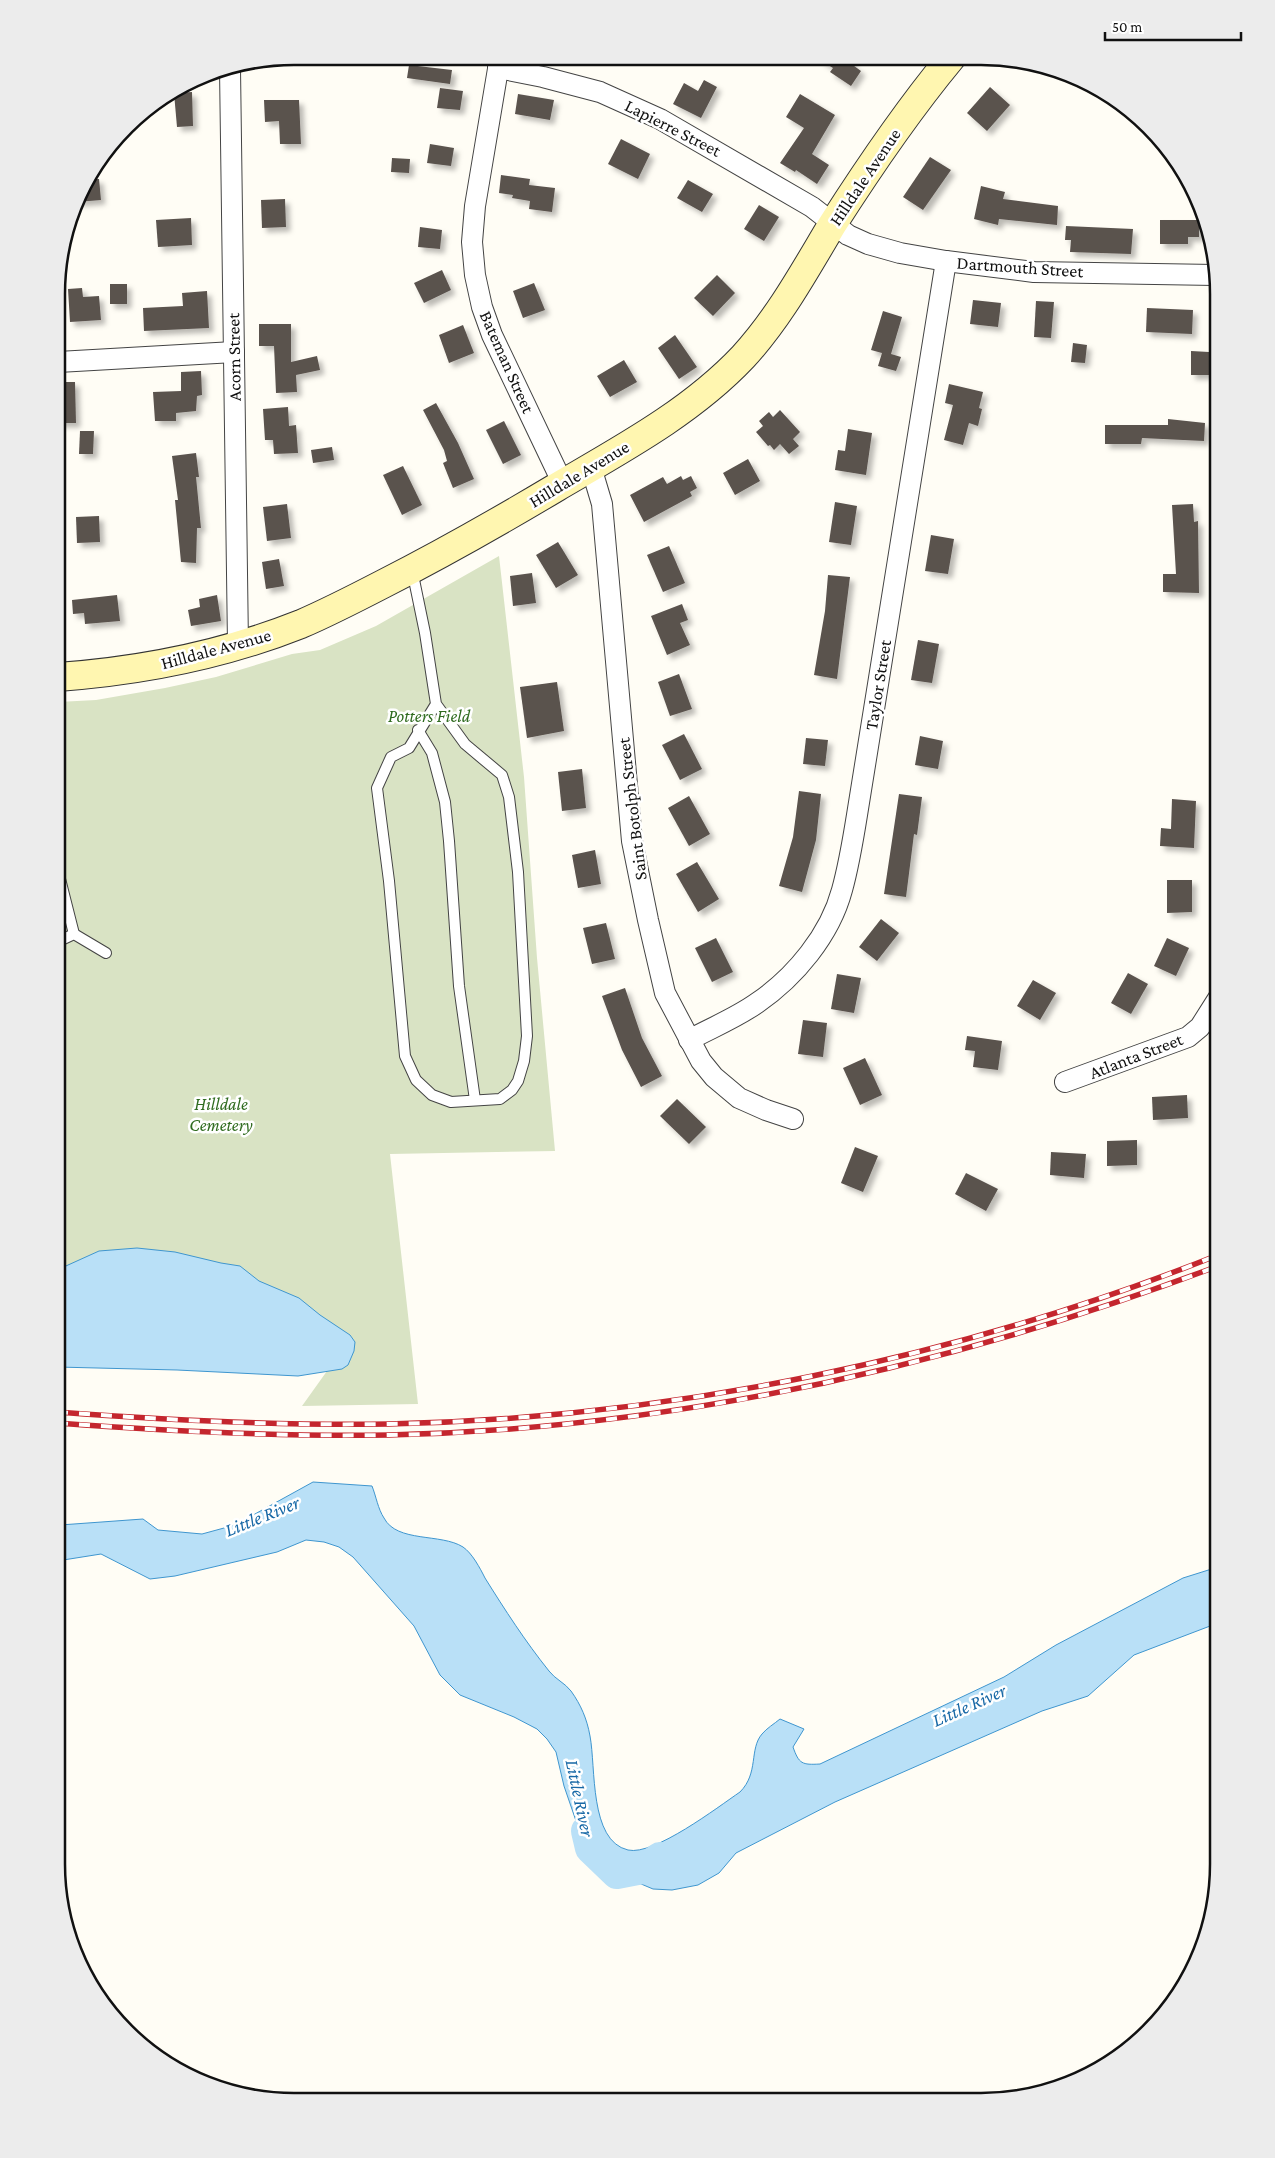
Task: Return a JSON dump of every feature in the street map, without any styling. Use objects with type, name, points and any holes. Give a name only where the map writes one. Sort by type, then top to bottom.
[{"type":"main road","name":"Hilldale Avenue","points":[[65,676],[116,672],[160,664],[238,645],[303,623],[412,570],[564,484],[676,414],[708,390],[744,355],[785,302],[881,151],[944,65]]},
{"type":"street","name":"Bateman Street","points":[[498,65],[475,206],[472,242],[475,275],[482,307],[492,335],[564,484]]},
{"type":"street","name":"Lapierre Street","points":[[508,65],[543,77],[600,92],[660,119],[812,207],[833,224]]},
{"type":"street","name":"Acorn Street","points":[[230,74],[238,645]]},
{"type":"street","name":"Dartmouth Street","points":[[833,224],[848,235],[868,244],[900,253],[946,262],[1034,272],[1209,274]]},
{"type":"street","name":"Taylor Street","points":[[690,1040],[756,1004],[785,980],[805,959],[821,936],[834,912],[842,891],[857,815],[946,262]]},
{"type":"street","points":[[65,362],[234,352]]},
{"type":"street","name":"Saint Botolph Street","points":[[591,467],[602,504],[632,841],[665,992],[709,1072],[739,1098],[792,1119]]},
{"type":"street","name":"Atlanta Street","points":[[1065,1082],[1188,1037],[1200,1027],[1210,1010]]},
{"type":"lane","points":[[412,570],[425,633],[436,704],[465,744],[502,775],[508,797],[518,872],[527,1036],[524,1061],[518,1080],[512,1090],[500,1099],[451,1102],[432,1095],[416,1080],[405,1056],[389,881],[377,788],[391,757],[409,748],[418,730],[436,704]]},
{"type":"lane","points":[[418,730],[432,753],[445,802],[459,986],[475,1100]]},
{"type":"lane","points":[[65,896],[74,934],[106,954]]},
{"type":"lane","points":[[65,938],[74,934]]},
{"type":"green space","name":"Hilldale Cemetery","points":[[499,556],[524,777],[537,958],[555,1151],[390,1154],[418,1404],[302,1406],[342,1350],[65,1297],[65,702],[96,700],[216,677],[292,654],[320,650],[376,626]]},
{"type":"water","points":[[137,1248],[175,1252],[240,1266],[259,1281],[299,1298],[350,1335],[355,1342],[354,1351],[348,1365],[342,1369],[298,1376],[65,1367],[65,1266],[99,1251]]},
{"type":"water","points":[[313,1482],[372,1486],[380,1511],[390,1526],[409,1534],[443,1540],[463,1547],[476,1561],[508,1614],[551,1674],[569,1688],[578,1702],[590,1736],[594,1783],[600,1818],[606,1833],[615,1844],[628,1850],[639,1850],[653,1846],[669,1838],[702,1819],[740,1792],[750,1777],[758,1740],[764,1732],[780,1719],[804,1729],[793,1747],[799,1760],[805,1764],[820,1764],[1004,1677],[1056,1645],[1183,1578],[1210,1570],[1210,1626],[1134,1655],[1088,1696],[1042,1711],[835,1802],[736,1853],[719,1873],[698,1885],[672,1890],[653,1889],[634,1881],[587,1853],[564,1786],[556,1752],[547,1739],[537,1729],[514,1717],[460,1695],[440,1675],[414,1626],[353,1557],[339,1547],[324,1542],[306,1540],[277,1552],[175,1576],[150,1579],[101,1554],[65,1560],[65,1525],[143,1519],[158,1530],[202,1534],[235,1525]]},
{"type":"building","points":[[409,65],[452,70],[450,84],[407,78]]},
{"type":"building","points":[[828,65],[853,65],[861,71],[851,86],[830,72],[833,68]]},
{"type":"building","points":[[704,80],[717,87],[701,118],[673,104],[684,83],[698,91]]},
{"type":"building","points":[[990,87],[1010,105],[987,131],[967,113]]},
{"type":"building","points":[[440,88],[463,91],[460,110],[437,108]]},
{"type":"building","points":[[186,92],[192,92],[193,126],[177,127],[175,99]]},
{"type":"building","points":[[518,94],[554,100],[550,120],[515,114]]},
{"type":"building","points":[[800,94],[835,115],[812,154],[829,165],[817,184],[796,170],[795,172],[780,163],[804,128],[786,117]]},
{"type":"building","points":[[264,100],[299,100],[301,144],[280,144],[279,121],[265,122]]},
{"type":"building","points":[[621,139],[650,154],[638,179],[608,164]]},
{"type":"building","points":[[430,144],[454,148],[451,166],[427,163]]},
{"type":"building","points":[[930,157],[951,170],[923,210],[903,197]]},
{"type":"building","points":[[392,158],[410,159],[409,173],[391,172]]},
{"type":"building","points":[[501,175],[530,179],[529,185],[555,188],[552,212],[529,209],[530,201],[512,198],[513,195],[499,193]]},
{"type":"building","points":[[97,179],[99,179],[101,200],[84,201]]},
{"type":"building","points":[[688,180],[713,194],[702,212],[677,198]]},
{"type":"building","points":[[981,186],[1005,192],[1003,199],[1058,206],[1057,225],[999,219],[998,225],[974,219]]},
{"type":"building","points":[[285,199],[286,227],[262,228],[261,200]]},
{"type":"building","points":[[759,205],[779,217],[764,241],[744,229]]},
{"type":"building","points":[[191,218],[192,245],[158,247],[156,220]]},
{"type":"building","points":[[1160,220],[1198,220],[1199,237],[1188,237],[1188,244],[1160,244]]},
{"type":"building","points":[[1066,226],[1133,229],[1131,254],[1070,252],[1071,240],[1065,240]]},
{"type":"building","points":[[420,227],[442,230],[440,249],[418,247]]},
{"type":"building","points":[[442,270],[451,290],[424,303],[414,283]]},
{"type":"building","points":[[717,275],[735,293],[713,316],[694,298]]},
{"type":"building","points":[[534,283],[545,310],[523,318],[513,291]]},
{"type":"building","points":[[110,284],[127,284],[127,304],[110,304]]},
{"type":"building","points":[[82,288],[83,297],[99,296],[101,320],[70,322],[68,289]]},
{"type":"building","points":[[207,291],[209,328],[144,331],[143,308],[183,306],[182,293]]},
{"type":"building","points":[[973,300],[1001,303],[998,327],[970,324]]},
{"type":"building","points":[[1036,301],[1054,302],[1051,338],[1034,337]]},
{"type":"building","points":[[1147,308],[1193,310],[1192,334],[1146,332]]},
{"type":"building","points":[[883,311],[902,317],[891,354],[901,357],[896,371],[878,366],[882,353],[871,350]]},
{"type":"building","points":[[259,324],[291,324],[291,362],[317,356],[320,370],[296,375],[297,392],[276,393],[274,346],[259,346]]},
{"type":"building","points":[[463,325],[474,353],[449,363],[439,335]]},
{"type":"building","points":[[675,335],[697,367],[679,379],[658,348]]},
{"type":"building","points":[[1073,343],[1087,345],[1085,363],[1071,362]]},
{"type":"building","points":[[1191,351],[1209,352],[1209,375],[1191,375]]},
{"type":"building","points":[[624,360],[637,382],[610,397],[597,376]]},
{"type":"building","points":[[201,371],[202,395],[197,396],[196,411],[176,413],[176,421],[155,421],[153,392],[181,391],[181,372]]},
{"type":"building","points":[[65,382],[75,382],[76,423],[65,423]]},
{"type":"building","points":[[949,384],[983,392],[979,408],[982,409],[978,426],[969,423],[963,445],[944,440],[953,405],[945,403]]},
{"type":"building","points":[[436,403],[458,443],[474,479],[453,488],[443,463],[447,461],[444,450],[423,410]]},
{"type":"building","points":[[288,407],[289,426],[296,425],[298,453],[274,454],[273,440],[265,440],[263,409]]},
{"type":"building","points":[[780,410],[800,432],[793,439],[799,446],[789,454],[780,444],[774,450],[770,445],[768,446],[756,432],[763,426],[759,421],[769,412],[773,417]]},
{"type":"building","points":[[1168,419],[1205,423],[1204,441],[1142,438],[1141,444],[1105,444],[1105,425],[1168,425]]},
{"type":"building","points":[[504,421],[521,455],[503,464],[486,430]]},
{"type":"building","points":[[848,429],[872,433],[866,475],[835,470],[838,450],[845,451]]},
{"type":"building","points":[[80,431],[94,431],[93,454],[79,454]]},
{"type":"building","points":[[332,447],[334,460],[313,463],[311,450]]},
{"type":"building","points":[[196,453],[199,477],[196,477],[201,528],[197,528],[196,563],[181,562],[175,500],[178,500],[172,456]]},
{"type":"building","points":[[748,459],[760,481],[735,495],[723,473]]},
{"type":"building","points":[[403,466],[422,505],[402,515],[383,475]]},
{"type":"building","points":[[681,476],[683,480],[691,476],[697,488],[690,492],[692,496],[644,522],[630,495],[663,477],[667,484]]},
{"type":"building","points":[[835,502],[857,506],[851,545],[829,542]]},
{"type":"building","points":[[287,504],[291,538],[267,541],[263,507]]},
{"type":"building","points":[[1193,504],[1194,522],[1198,521],[1199,593],[1163,592],[1163,574],[1176,574],[1172,505]]},
{"type":"building","points":[[99,516],[100,542],[77,543],[76,517]]},
{"type":"building","points":[[931,535],[954,539],[948,574],[925,571]]},
{"type":"building","points":[[558,542],[578,575],[556,588],[536,555]]},
{"type":"building","points":[[669,546],[685,583],[663,592],[647,555]]},
{"type":"building","points":[[279,559],[284,586],[266,589],[262,562]]},
{"type":"building","points":[[532,573],[536,603],[513,606],[510,576]]},
{"type":"building","points":[[828,575],[850,577],[837,679],[814,675],[825,611]]},
{"type":"building","points":[[117,595],[120,621],[85,624],[84,613],[73,614],[72,600]]},
{"type":"building","points":[[217,595],[221,621],[191,626],[188,610],[200,607],[199,599]]},
{"type":"building","points":[[682,604],[688,620],[680,623],[690,645],[667,655],[651,616]]},
{"type":"building","points":[[918,640],[939,644],[932,683],[911,680]]},
{"type":"building","points":[[679,674],[692,709],[670,716],[658,682]]},
{"type":"building","points":[[557,682],[564,731],[527,738],[520,687]]},
{"type":"building","points":[[684,734],[702,769],[680,780],[662,745]]},
{"type":"building","points":[[920,736],[943,741],[938,769],[915,765]]},
{"type":"building","points":[[806,738],[828,740],[825,766],[803,764]]},
{"type":"building","points":[[582,769],[586,808],[562,811],[558,772]]},
{"type":"building","points":[[799,791],[821,794],[816,840],[802,892],[779,886],[793,837]]},
{"type":"building","points":[[899,794],[922,797],[917,835],[914,834],[906,897],[884,894]]},
{"type":"building","points":[[689,796],[710,834],[689,846],[668,808]]},
{"type":"building","points":[[1172,799],[1196,801],[1194,848],[1160,846],[1161,828],[1171,829]]},
{"type":"building","points":[[595,850],[601,884],[578,888],[572,855]]},
{"type":"building","points":[[697,862],[719,899],[698,912],[676,874]]},
{"type":"building","points":[[1167,880],[1192,880],[1192,912],[1167,913]]},
{"type":"building","points":[[881,919],[899,933],[877,961],[859,947]]},
{"type":"building","points":[[606,923],[615,959],[592,964],[583,928]]},
{"type":"building","points":[[716,938],[733,972],[712,982],[695,948]]},
{"type":"building","points":[[1167,938],[1189,948],[1176,976],[1154,966]]},
{"type":"building","points":[[1128,973],[1148,984],[1131,1014],[1111,1003]]},
{"type":"building","points":[[837,974],[861,978],[854,1013],[831,1009]]},
{"type":"building","points":[[1033,980],[1056,993],[1040,1020],[1017,1006]]},
{"type":"building","points":[[625,988],[642,1038],[662,1076],[641,1087],[622,1050],[602,996]]},
{"type":"building","points":[[803,1020],[827,1023],[823,1057],[798,1054]]},
{"type":"building","points":[[967,1036],[1002,1041],[998,1070],[973,1067],[975,1051],[965,1050]]},
{"type":"building","points":[[865,1058],[882,1095],[860,1105],[843,1068]]},
{"type":"building","points":[[1187,1095],[1188,1118],[1153,1120],[1152,1097]]},
{"type":"building","points":[[677,1099],[706,1127],[689,1144],[660,1116]]},
{"type":"building","points":[[1137,1140],[1137,1165],[1107,1166],[1107,1141]]},
{"type":"building","points":[[855,1147],[878,1156],[863,1192],[841,1183]]},
{"type":"building","points":[[1051,1152],[1086,1154],[1084,1178],[1050,1175]]},
{"type":"building","points":[[966,1173],[998,1189],[986,1211],[955,1194]]},
{"type":"waterway","name":"Little River","points":[[587,1831],[591,1848],[617,1873],[648,1867],[660,1858]]},
{"type":"railway","points":[[65,1413],[223,1422],[389,1424],[495,1419],[601,1410],[706,1395],[811,1376],[915,1353],[1018,1324],[1119,1292],[1210,1258]]},
{"type":"railway","points":[[65,1424],[223,1433],[389,1435],[496,1430],[602,1420],[707,1405],[811,1386],[914,1362],[1016,1334],[1118,1302],[1210,1269]]},
{"type":"park label","name":"Potters Field","points":[[429,716]]}]
